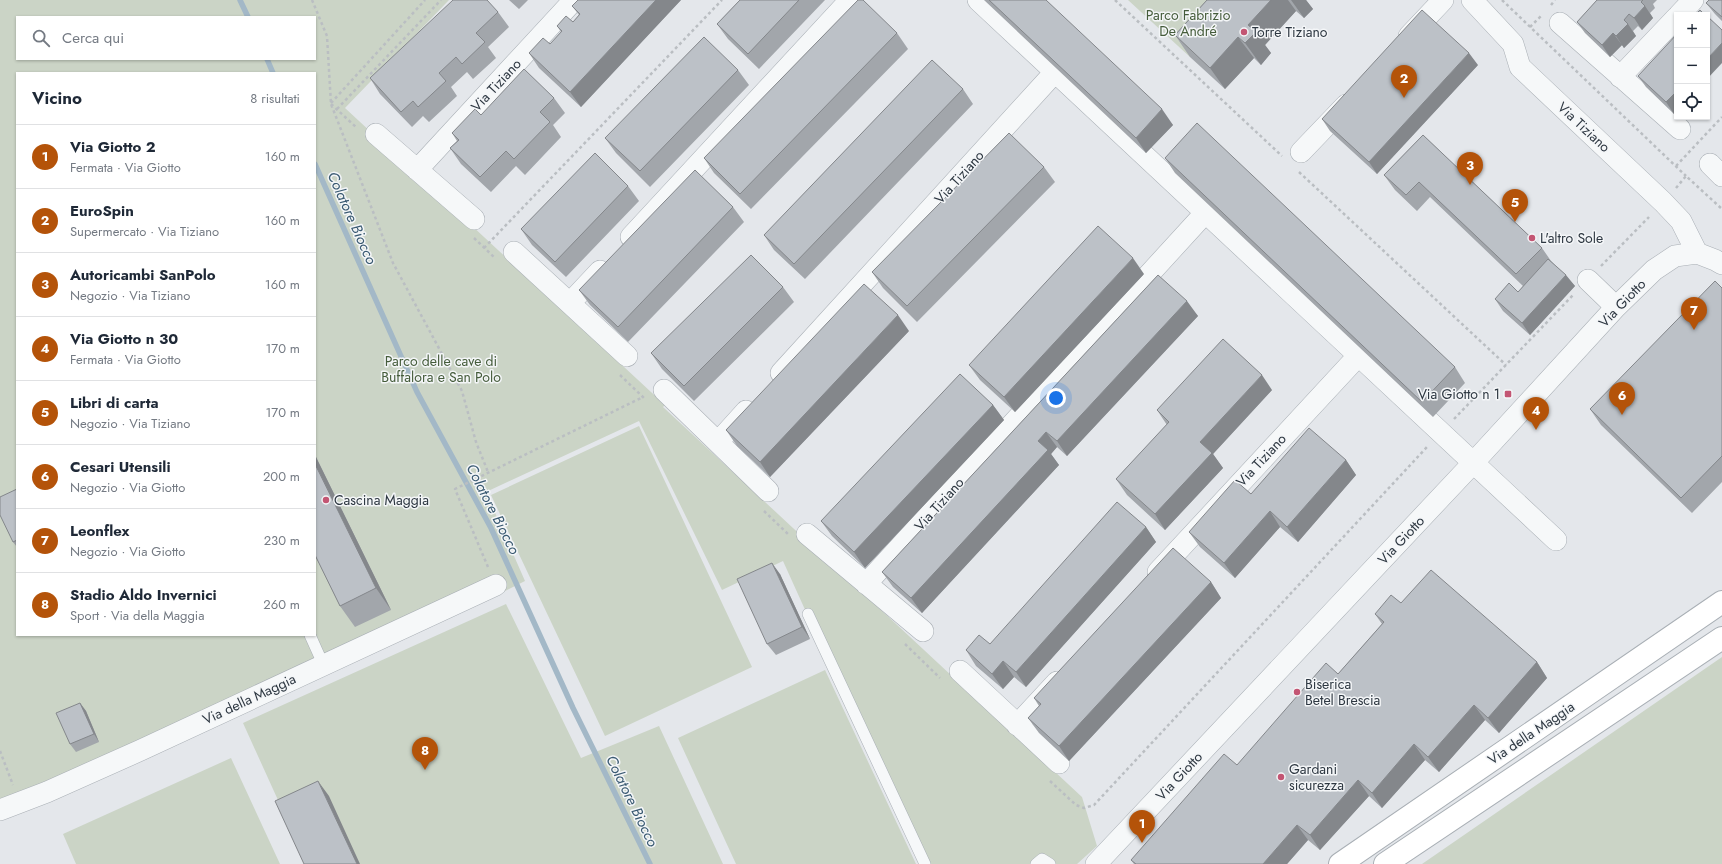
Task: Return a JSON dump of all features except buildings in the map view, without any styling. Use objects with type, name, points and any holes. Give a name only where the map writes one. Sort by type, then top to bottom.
[{"type":"street","name":"Via Tiziano","points":[[417,170],[574,0]]},
{"type":"street","points":[[570,303],[850,0]]},
{"type":"street","points":[[978,0],[1556,540]]},
{"type":"street","points":[[1396,51],[1443,0]]},
{"type":"street","name":"Via Tiziano","points":[[1472,0],[1513,44],[1520,67],[1663,202],[1681,221],[1697,253]]},
{"type":"street","points":[[1682,12],[1693,0]]},
{"type":"street","points":[[1620,77],[1674,20]]},
{"type":"street","points":[[1560,23],[1680,129]]},
{"type":"street","name":"Via Tiziano","points":[[718,442],[1055,72]]},
{"type":"street","points":[[1294,160],[1359,90]]},
{"type":"street","points":[[368,132],[417,170],[473,228]]},
{"type":"street","name":"Via Tiziano","points":[[866,584],[1206,212]]},
{"type":"street","name":"Via Giotto","points":[[1096,864],[1474,462],[1616,307],[1654,270],[1675,256],[1697,253],[1722,264]]},
{"type":"street","points":[[508,258],[570,303],[621,363]]},
{"type":"street","points":[[1588,280],[1616,307]]},
{"type":"street","name":"Via Tiziano","points":[[1147,584],[1359,355]]},
{"type":"street","points":[[656,396],[718,442],[763,498]]},
{"type":"street","points":[[800,536],[866,584],[923,631]]},
{"type":"street","name":"Via della Maggia","points":[[0,810],[47,792],[140,750],[496,585]]},
{"type":"street","name":"Via della Maggia","points":[[1340,864],[1722,602]]},
{"type":"street","name":"Via della Maggia","points":[[1385,864],[1722,638]]},
{"type":"street","points":[[1017,725],[1072,666]]},
{"type":"street","points":[[951,675],[1017,725],[1053,770]]},
{"type":"lane","points":[[808,614],[925,864]]},
{"type":"lane","points":[[310,636],[323,664]]},
{"type":"lane","points":[[1036,864],[1042,859],[1050,864]]},
{"type":"path","points":[[312,0],[328,36],[331,104],[393,263],[462,391],[476,442],[488,472]]},
{"type":"path","points":[[331,104],[425,0]]},
{"type":"path","points":[[337,109],[441,0]]},
{"type":"path","points":[[484,248],[722,0]]},
{"type":"path","points":[[1115,0],[1294,160],[1506,365]]},
{"type":"path","points":[[1502,0],[1686,176]]},
{"type":"path","points":[[331,104],[368,132]]},
{"type":"path","points":[[1676,166],[1722,117]]},
{"type":"path","points":[[473,228],[484,248],[508,258]]},
{"type":"path","points":[[621,363],[643,396]]},
{"type":"path","points":[[496,585],[455,489],[643,396],[656,396]]},
{"type":"path","points":[[1053,770],[1076,805],[1084,808],[1094,804],[1442,432]]},
{"type":"path","points":[[763,498],[800,536]]},
{"type":"path","points":[[902,642],[951,675]]},
{"type":"path","points":[[0,751],[20,802]]},
{"type":"green space","name":"Parco delle cave di Buffalora e San Polo","points":[[0,0],[449,0],[345,108],[665,405],[663,407],[1082,797],[1097,846],[1077,864],[920,864],[783,561],[722,590],[639,421],[486,492],[525,581],[497,595],[489,578],[18,796],[0,802]]},
{"type":"green space","name":"Parco Fabrizio De André","points":[[1128,0],[1242,0],[1190,57]]},
{"type":"green space","points":[[639,426],[752,667],[605,736],[491,495]]},
{"type":"green space","points":[[506,604],[581,758],[659,726],[723,864],[307,864],[243,723]]},
{"type":"green space","points":[[1722,657],[1722,864],[1422,864]]},
{"type":"green space","points":[[825,670],[916,864],[736,864],[678,738]]},
{"type":"green space","points":[[231,758],[280,864],[76,864],[63,834]]},
{"type":"waterway","name":"Colatore Biocco","points":[[240,0],[248,16]]},
{"type":"waterway","name":"Colatore Biocco","points":[[267,60],[273,72]]},
{"type":"waterway","name":"Colatore Biocco","points":[[316,166],[417,392],[491,528],[573,708],[650,864]]},
{"type":"place","name":"Torre Tiziano","points":[[1244,32]]},
{"type":"place","name":"EuroSpin","points":[[1404,98]]},
{"type":"place","name":"Autoricambi SanPolo","points":[[1470,185]]},
{"type":"place","name":"Libri di carta","points":[[1515,222]]},
{"type":"place","name":"L'altro Sole","points":[[1532,238]]},
{"type":"place","name":"Leonflex","points":[[1694,330]]},
{"type":"place","name":"Via Giotto n 1","points":[[1508,394]]},
{"type":"place","name":"Cesari Utensili","points":[[1622,415]]},
{"type":"place","name":"Via Giotto n 30","points":[[1536,430]]},
{"type":"place","name":"Cascina Maggia","points":[[326,500]]},
{"type":"place","name":"Biserica Betel Brescia","points":[[1297,692]]},
{"type":"place","name":"Stadio Aldo Invernici","points":[[425,770]]},
{"type":"place","name":"Gardani sicurezza","points":[[1281,777]]},
{"type":"place","name":"Via Giotto 2","points":[[1142,843]]}]
